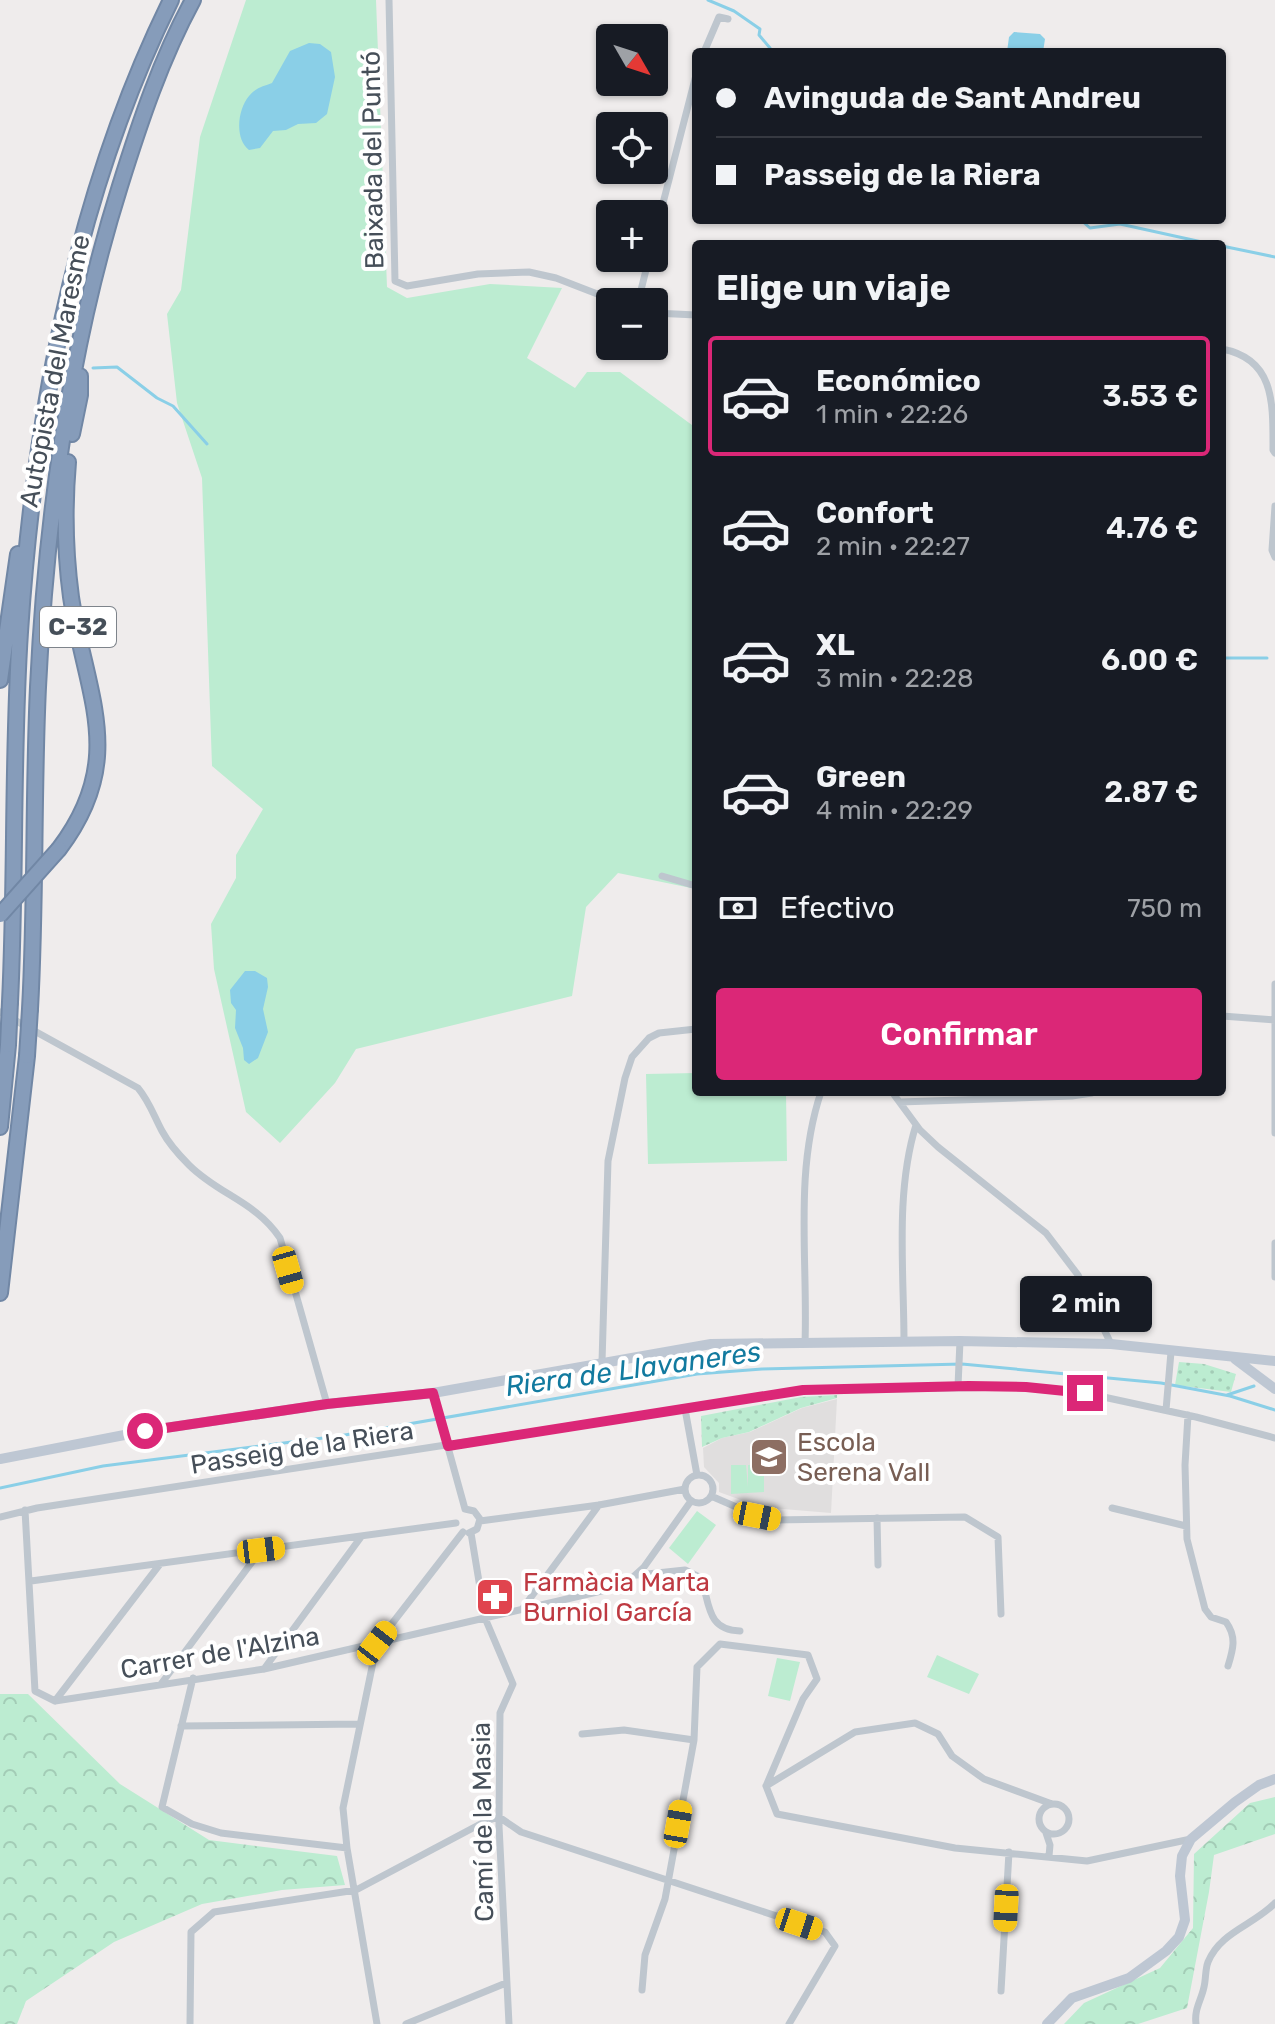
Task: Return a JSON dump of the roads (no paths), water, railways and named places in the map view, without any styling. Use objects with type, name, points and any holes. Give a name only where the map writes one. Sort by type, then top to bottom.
[{"type":"highway","name":"Autopista del Maresme","points":[[0,1127],[8,1045],[5,1007],[20,635],[38,448],[64,315],[97,190],[129,98],[171,0]]},
{"type":"highway","name":"Autopista del Maresme","points":[[0,1293],[27,1056],[34,933],[38,691],[45,574],[66,411],[109,222],[166,55],[193,0]]},
{"type":"highway","name":"C-32","points":[[0,915],[73,831],[90,797],[98,754],[95,708],[72,600],[65,541],[65,491],[80,395],[81,336]]},
{"type":"highway","name":"C-32","points":[[0,680],[26,493],[38,448]]},
{"type":"street","name":"Baixada del Puntó","points":[[389,0],[395,281],[407,286],[478,274],[529,272],[556,278],[596,293]]},
{"type":"street","points":[[706,48],[719,17],[728,19]]},
{"type":"street","points":[[664,200],[692,91]]},
{"type":"street","points":[[668,314],[692,315]]},
{"type":"street","points":[[1226,350],[1240,354],[1261,367],[1274,389],[1275,453]]},
{"type":"street","points":[[1275,506],[1272,550],[1275,557]]},
{"type":"street","points":[[662,876],[692,885]]},
{"type":"street","points":[[1275,984],[1275,1133]]},
{"type":"street","points":[[5,1007],[138,1088],[148,1099],[162,1130],[190,1167],[258,1211],[270,1223],[280,1238],[327,1404]]},
{"type":"street","points":[[1226,1016],[1275,1020]]},
{"type":"street","points":[[602,1362],[608,1161],[625,1078],[632,1057],[649,1038],[659,1033],[692,1029]]},
{"type":"street","points":[[805,1343],[806,1157],[820,1096]]},
{"type":"street","points":[[895,1096],[916,1125],[960,1166],[1046,1233],[1078,1275],[1111,1344]]},
{"type":"street","points":[[900,1102],[1072,1096]]},
{"type":"street","points":[[904,1342],[904,1179],[916,1125]]},
{"type":"street","points":[[1275,1243],[1275,1277]]},
{"type":"street","points":[[0,1459],[145,1431],[327,1404],[433,1393],[711,1344],[960,1341],[1111,1344],[1275,1361]]},
{"type":"street","points":[[958,1386],[960,1341]]},
{"type":"street","points":[[1166,1410],[1171,1352]]},
{"type":"street","points":[[1233,1358],[1275,1389]]},
{"type":"street","name":"Passeig de la Riera","points":[[0,1517],[25,1510],[803,1390],[958,1386],[1026,1387],[1085,1393],[1275,1438]]},
{"type":"street","points":[[433,1393],[465,1509]]},
{"type":"street","points":[[685,1409],[697,1475]]},
{"type":"street","points":[[1188,1415],[1186,1526],[1191,1561],[1205,1609],[1211,1617],[1226,1622],[1232,1633],[1234,1646],[1228,1666]]},
{"type":"street","points":[[697,1475],[711,1481],[713,1489],[711,1496],[702,1503],[691,1501],[685,1489],[689,1479],[697,1475]]},
{"type":"street","points":[[480,1521],[599,1505],[685,1489]]},
{"type":"street","points":[[711,1496],[774,1520],[965,1517],[998,1537],[1001,1614]]},
{"type":"street","name":"Carrer de l'Alzina","points":[[55,1701],[264,1669],[623,1586],[636,1575],[691,1501]]},
{"type":"street","points":[[523,1608],[599,1505]]},
{"type":"street","points":[[1112,1508],[1186,1526]]},
{"type":"street","points":[[456,1523],[458,1514],[465,1509],[474,1511],[480,1521]]},
{"type":"street","points":[[25,1510],[35,1691],[55,1701],[160,1564]]},
{"type":"street","points":[[877,1518],[878,1565]]},
{"type":"street","points":[[377,2024],[343,1808],[359,1724],[377,1643],[467,1532],[477,1529],[480,1521]]},
{"type":"street","points":[[31,1581],[456,1523],[467,1532]]},
{"type":"street","name":"Camí de la Masia","points":[[467,1532],[485,1618],[513,1684],[500,1713],[499,1817],[509,2024]]},
{"type":"street","points":[[264,1669],[361,1537]]},
{"type":"street","points":[[161,1684],[261,1550]]},
{"type":"street","points":[[636,1575],[685,1570],[701,1578],[708,1595],[708,1610],[717,1623],[729,1631],[740,1631]]},
{"type":"street","points":[[642,1990],[645,1955],[665,1899],[694,1740],[697,1667],[720,1644],[808,1655],[817,1679],[803,1699],[766,1786],[777,1814],[955,1848],[1087,1861],[1191,1839]]},
{"type":"street","points":[[193,1678],[162,1807],[192,1824],[221,1833],[347,1848]]},
{"type":"street","points":[[766,1786],[855,1732],[915,1723],[938,1734],[952,1756],[984,1779],[1064,1807],[1069,1822],[1062,1832],[1046,1833]]},
{"type":"street","points":[[181,1726],[359,1724]]},
{"type":"street","points":[[582,1734],[624,1730],[694,1740]]},
{"type":"street","points":[[1047,2024],[1072,1998],[1129,1978],[1166,1951],[1179,1937],[1185,1920],[1180,1876],[1182,1856],[1191,1839],[1235,1802],[1259,1785],[1275,1779]]},
{"type":"street","points":[[1049,1856],[1050,1845],[1038,1818],[1043,1808],[1052,1804]]},
{"type":"street","points":[[190,2024],[191,1932],[214,1912],[356,1890],[499,1817],[521,1832],[825,1932],[835,1946],[789,2024]]},
{"type":"street","points":[[1001,1991],[1009,1852]]},
{"type":"street","points":[[1196,2024],[1195,2008],[1203,1993],[1206,1965],[1215,1949],[1230,1934],[1261,1916],[1275,1903]]},
{"type":"street","points":[[406,2024],[506,1983]]},
{"type":"water","points":[[1014,32],[1040,34],[1045,39],[1044,48],[1008,48],[1009,37]]},
{"type":"water","points":[[309,43],[320,44],[331,52],[335,77],[327,114],[316,123],[273,131],[260,148],[249,150],[241,138],[239,123],[245,102],[254,91],[272,83],[290,51]]},
{"type":"water","points":[[245,971],[255,971],[267,978],[268,987],[263,1009],[268,1032],[258,1058],[249,1064],[244,1060],[235,1028],[236,1010],[231,1003],[230,990]]},
{"type":"waterway","points":[[708,0],[734,11],[760,29],[759,35],[770,48]]},
{"type":"waterway","points":[[1086,224],[1090,228],[1120,224]]},
{"type":"waterway","points":[[1120,224],[1193,240]]},
{"type":"waterway","points":[[1226,247],[1275,257]]},
{"type":"waterway","points":[[93,368],[117,367],[157,398],[173,406],[207,444]]},
{"type":"waterway","points":[[1226,658],[1267,658]]},
{"type":"waterway","name":"Riera de Llavaneres","points":[[0,1488],[103,1466],[339,1436],[697,1374],[762,1369],[962,1364],[1161,1383],[1230,1396],[1275,1410]]},
{"type":"waterway","points":[[1227,1395],[1254,1386]]},
{"type":"place","name":"Escola Serena Vall","points":[[769,1457]]},
{"type":"place","name":"Farmàcia Marta Burniol García","points":[[495,1597]]}]
